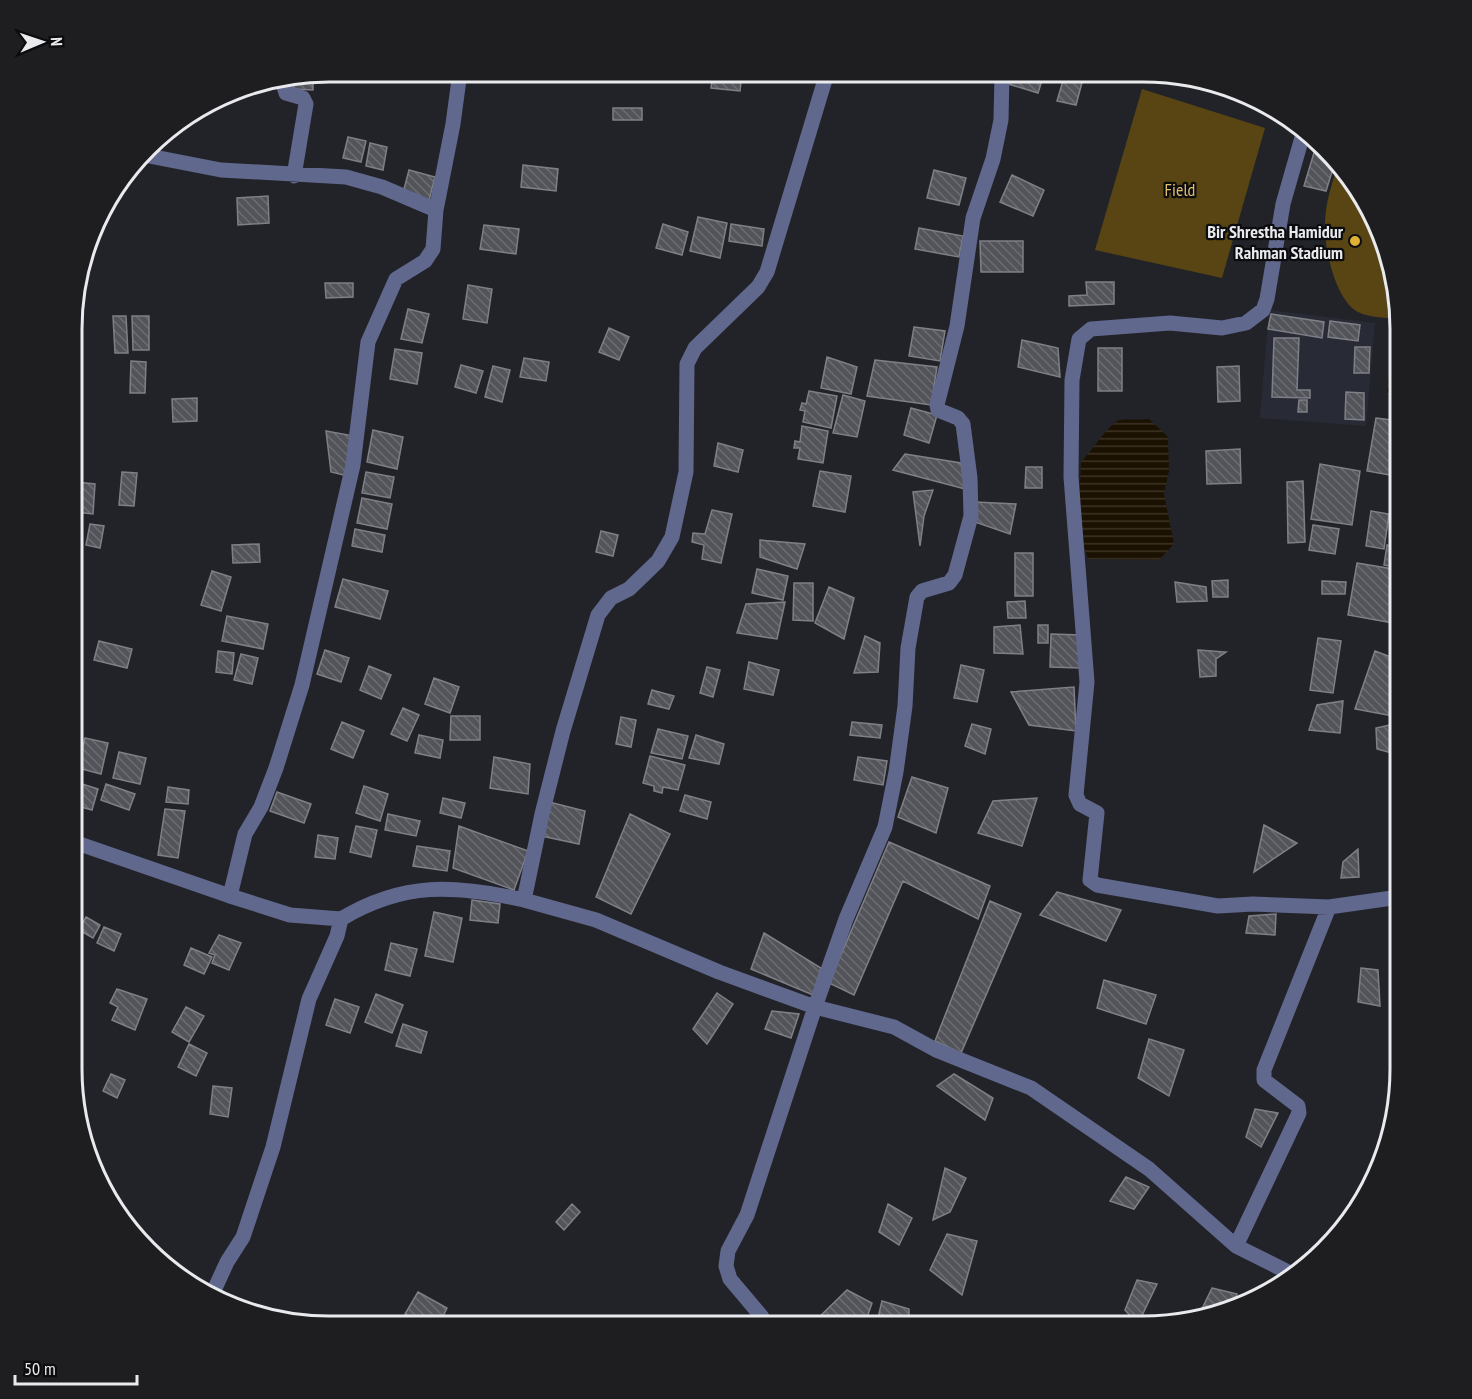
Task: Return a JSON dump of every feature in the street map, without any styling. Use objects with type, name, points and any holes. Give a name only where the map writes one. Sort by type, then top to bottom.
[{"type":"street","points":[[230,896],[245,834],[261,807],[276,768],[302,685],[353,465],[368,342],[396,279],[430,256],[459,82]]},
{"type":"street","points":[[524,900],[542,814],[577,680],[598,615],[611,598],[629,589],[658,561],[672,537],[686,472],[687,364],[695,348],[717,324],[758,287],[767,272],[824,82]]},
{"type":"street","points":[[761,1316],[730,1279],[726,1266],[728,1251],[747,1215],[814,1007],[846,919],[885,827],[897,772],[905,706],[908,648],[917,597],[922,591],[949,583],[955,575],[971,516],[970,478],[963,424],[958,418],[938,410],[937,405],[957,326],[974,218],[993,159],[1001,120],[1002,82]]},
{"type":"street","points":[[284,87],[285,93],[303,98],[306,104],[294,176]]},
{"type":"street","points":[[1301,141],[1283,204],[1267,299],[1263,310],[1246,323],[1222,328],[1170,323],[1091,329],[1079,339],[1070,408],[1072,509],[1087,682],[1076,795],[1080,804],[1097,813],[1090,869],[1090,880],[1097,885],[1218,906],[1253,904],[1329,907],[1390,898]]},
{"type":"street","points":[[153,157],[221,170],[294,176],[346,177],[382,187],[436,210]]},
{"type":"street","points":[[82,845],[290,915],[341,919],[366,906],[423,889],[473,890],[524,900],[596,920],[718,972],[814,1007],[894,1027],[936,1050],[1030,1088],[1149,1169],[1236,1246],[1286,1271]]},
{"type":"street","points":[[1236,1246],[1299,1113],[1298,1106],[1264,1080],[1263,1070],[1329,907]]},
{"type":"street","points":[[215,1288],[227,1262],[243,1237],[273,1147],[309,999],[337,936],[341,919]]},
{"type":"shaded area","points":[[1269,310],[1375,323],[1366,426],[1260,418]]},
{"type":"shaded area","points":[[1390,365],[1390,395],[1387,394]]},
{"type":"shaded area","points":[[1149,419],[1168,437],[1169,471],[1164,494],[1174,544],[1159,560],[1088,559],[1078,527],[1081,462],[1116,422]]},
{"type":"green space","name":"Field","points":[[1142,89],[1265,128],[1222,278],[1095,250]]},
{"type":"green space","name":"Bir Shrestha Hamidur Rahman Stadium","points":[[1335,175],[1348,192],[1371,235],[1385,281],[1389,318],[1358,312],[1350,306],[1337,285],[1332,272],[1325,234],[1325,216]]},
{"type":"building","points":[[712,82],[741,82],[740,91],[711,88]]},
{"type":"building","points":[[1005,82],[1041,82],[1038,93]]},
{"type":"building","points":[[1063,82],[1082,82],[1076,105],[1057,101]]},
{"type":"building","points":[[313,83],[313,90],[293,89],[293,86]]},
{"type":"building","points":[[613,108],[642,108],[642,120],[613,120]]},
{"type":"building","points":[[348,137],[366,141],[361,162],[343,158]]},
{"type":"building","points":[[370,143],[387,147],[383,170],[366,166]]},
{"type":"building","points":[[1314,152],[1332,172],[1326,191],[1304,186]]},
{"type":"building","points":[[523,165],[558,169],[556,191],[521,187]]},
{"type":"building","points":[[409,170],[435,177],[429,200],[403,193]]},
{"type":"building","points":[[934,170],[966,178],[959,205],[927,198]]},
{"type":"building","points":[[1012,175],[1044,190],[1033,216],[1000,202]]},
{"type":"building","points":[[268,196],[269,223],[238,225],[237,198]]},
{"type":"building","points":[[698,217],[727,223],[720,258],[690,251]]},
{"type":"building","points":[[663,224],[688,232],[682,255],[656,248]]},
{"type":"building","points":[[731,224],[764,229],[762,246],[729,241]]},
{"type":"building","points":[[484,225],[519,229],[516,254],[480,249]]},
{"type":"building","points":[[919,228],[963,236],[959,257],[915,249]]},
{"type":"building","points":[[980,241],[1023,241],[1023,272],[981,272]]},
{"type":"building","points":[[1086,282],[1114,282],[1114,304],[1069,306],[1069,296],[1087,295]]},
{"type":"building","points":[[325,283],[353,283],[353,297],[326,298]]},
{"type":"building","points":[[468,285],[492,289],[487,323],[463,319]]},
{"type":"building","points":[[408,309],[429,314],[422,343],[401,339]]},
{"type":"building","points":[[1271,314],[1324,322],[1322,338],[1268,329]]},
{"type":"building","points":[[113,316],[126,316],[128,353],[115,353]]},
{"type":"building","points":[[132,316],[149,316],[149,350],[133,350]]},
{"type":"building","points":[[1330,321],[1360,325],[1358,341],[1328,337]]},
{"type":"building","points":[[914,327],[945,331],[940,361],[909,356]]},
{"type":"building","points":[[609,328],[629,337],[619,360],[599,352]]},
{"type":"building","points":[[1274,338],[1299,338],[1297,390],[1310,390],[1310,398],[1272,397]]},
{"type":"building","points":[[1022,340],[1058,348],[1060,377],[1018,367]]},
{"type":"building","points":[[1355,347],[1370,347],[1369,373],[1354,373]]},
{"type":"building","points":[[1098,348],[1122,348],[1122,391],[1098,391]]},
{"type":"building","points":[[395,349],[422,353],[417,384],[390,379]]},
{"type":"building","points":[[827,357],[857,367],[851,394],[821,388]]},
{"type":"building","points":[[524,358],[549,362],[546,381],[520,377]]},
{"type":"building","points":[[875,360],[937,367],[931,405],[867,396]]},
{"type":"building","points":[[131,361],[146,362],[145,393],[130,393]]},
{"type":"building","points":[[461,365],[483,371],[476,393],[455,387]]},
{"type":"building","points":[[493,366],[510,370],[502,402],[485,397]]},
{"type":"building","points":[[1239,366],[1240,401],[1218,402],[1217,367]]},
{"type":"building","points":[[809,391],[837,396],[831,428],[803,422],[805,411],[800,410],[802,403],[806,404]]},
{"type":"building","points":[[1346,392],[1364,393],[1364,420],[1345,419]]},
{"type":"building","points":[[843,395],[865,401],[857,437],[833,433]]},
{"type":"building","points":[[197,398],[197,421],[173,422],[172,399]]},
{"type":"building","points":[[1299,400],[1307,400],[1307,412],[1298,412]]},
{"type":"building","points":[[911,408],[937,415],[929,443],[904,435]]},
{"type":"building","points":[[1376,418],[1390,420],[1390,475],[1367,471]]},
{"type":"building","points":[[802,426],[828,431],[823,463],[798,459],[800,448],[794,448],[795,441],[800,442]]},
{"type":"building","points":[[373,430],[403,437],[397,469],[367,462]]},
{"type":"building","points":[[326,431],[354,436],[348,476],[331,472]]},
{"type":"building","points":[[718,443],[743,450],[738,472],[714,466]]},
{"type":"building","points":[[1240,449],[1241,483],[1207,484],[1206,451]]},
{"type":"building","points":[[905,454],[961,463],[965,489],[893,470]]},
{"type":"building","points":[[1320,464],[1360,471],[1352,525],[1311,519]]},
{"type":"building","points":[[1026,467],[1042,467],[1042,488],[1025,488]]},
{"type":"building","points":[[820,471],[851,476],[845,512],[813,506]]},
{"type":"building","points":[[122,472],[137,473],[134,506],[119,505]]},
{"type":"building","points":[[366,472],[394,477],[390,498],[362,493]]},
{"type":"building","points":[[1303,481],[1305,542],[1288,543],[1287,482]]},
{"type":"building","points":[[82,483],[95,484],[93,514],[82,513]]},
{"type":"building","points":[[933,490],[924,516],[920,546],[913,492]]},
{"type":"building","points":[[362,498],[392,504],[387,529],[357,523]]},
{"type":"building","points":[[975,502],[1016,504],[1010,534],[975,522]]},
{"type":"building","points":[[712,510],[732,514],[721,563],[702,559],[704,545],[692,542],[693,533],[705,534]]},
{"type":"building","points":[[1371,511],[1389,514],[1384,549],[1366,546]]},
{"type":"building","points":[[90,524],[104,526],[100,548],[86,545]]},
{"type":"building","points":[[1313,525],[1339,529],[1335,554],[1309,550]]},
{"type":"building","points":[[355,529],[385,535],[382,552],[352,546]]},
{"type":"building","points":[[601,531],[618,535],[613,556],[596,552]]},
{"type":"building","points":[[760,540],[805,544],[797,569],[760,557]]},
{"type":"building","points":[[259,544],[260,562],[233,563],[232,545]]},
{"type":"building","points":[[1387,545],[1390,546],[1390,566],[1384,565]]},
{"type":"building","points":[[1015,553],[1033,553],[1033,596],[1015,596]]},
{"type":"building","points":[[1357,563],[1390,568],[1390,622],[1348,615]]},
{"type":"building","points":[[757,569],[788,576],[783,600],[752,593]]},
{"type":"building","points":[[212,571],[231,577],[221,611],[201,605]]},
{"type":"building","points":[[343,579],[388,591],[380,619],[335,607]]},
{"type":"building","points":[[1228,580],[1228,597],[1213,597],[1212,581]]},
{"type":"building","points":[[1322,581],[1346,582],[1345,594],[1322,594]]},
{"type":"building","points":[[1175,582],[1206,587],[1207,601],[1177,602]]},
{"type":"building","points":[[794,583],[813,583],[813,621],[793,620]]},
{"type":"building","points":[[829,587],[854,598],[844,639],[815,623]]},
{"type":"building","points":[[1025,601],[1026,618],[1008,618],[1007,602]]},
{"type":"building","points":[[785,602],[777,639],[737,633],[746,604]]},
{"type":"building","points":[[227,616],[268,624],[263,649],[222,641]]},
{"type":"building","points":[[1020,625],[1023,654],[994,653],[994,627]]},
{"type":"building","points":[[1038,625],[1048,625],[1048,643],[1038,643]]},
{"type":"building","points":[[1051,634],[1081,635],[1080,668],[1050,667]]},
{"type":"building","points":[[865,636],[880,643],[878,672],[854,673]]},
{"type":"building","points":[[1318,638],[1341,641],[1333,693],[1310,690]]},
{"type":"building","points":[[99,641],[132,649],[127,668],[94,660]]},
{"type":"building","points":[[325,650],[349,658],[341,682],[317,674]]},
{"type":"building","points":[[1198,650],[1226,652],[1216,659],[1216,676],[1200,677]]},
{"type":"building","points":[[218,651],[234,653],[232,674],[216,672]]},
{"type":"building","points":[[1375,651],[1390,657],[1390,715],[1355,709]]},
{"type":"building","points":[[241,654],[258,658],[252,684],[234,680]]},
{"type":"building","points":[[749,662],[779,670],[773,695],[744,689]]},
{"type":"building","points":[[961,665],[984,670],[977,702],[954,698]]},
{"type":"building","points":[[369,666],[391,675],[381,699],[360,690]]},
{"type":"building","points":[[707,667],[720,670],[713,697],[700,693]]},
{"type":"building","points":[[434,678],[459,687],[450,713],[425,704]]},
{"type":"building","points":[[1074,687],[1076,731],[1029,725],[1011,692]]},
{"type":"building","points":[[652,690],[674,696],[669,709],[648,704]]},
{"type":"building","points":[[1343,701],[1340,733],[1309,730],[1317,705]]},
{"type":"building","points":[[403,708],[419,715],[407,741],[391,734]]},
{"type":"building","points":[[451,716],[480,716],[480,740],[450,740]]},
{"type":"building","points":[[621,717],[636,720],[631,747],[616,744]]},
{"type":"building","points":[[342,722],[364,731],[353,758],[331,749]]},
{"type":"building","points":[[852,722],[882,725],[880,738],[850,735]]},
{"type":"building","points":[[972,724],[991,729],[985,754],[965,746]]},
{"type":"building","points":[[1390,725],[1390,753],[1377,749],[1376,728]]},
{"type":"building","points":[[658,729],[688,736],[682,759],[651,753]]},
{"type":"building","points":[[419,735],[443,740],[440,758],[415,753]]},
{"type":"building","points":[[696,735],[724,744],[719,764],[689,758]]},
{"type":"building","points":[[85,738],[108,743],[101,774],[82,769]]},
{"type":"building","points":[[119,752],[146,758],[140,784],[113,778]]},
{"type":"building","points":[[650,756],[685,765],[678,790],[663,787],[662,793],[654,791],[654,786],[643,783]]},
{"type":"building","points":[[494,757],[530,764],[528,794],[490,788]]},
{"type":"building","points":[[858,757],[887,761],[883,785],[854,780]]},
{"type":"building","points":[[912,777],[948,788],[936,833],[898,817]]},
{"type":"building","points":[[82,784],[98,789],[92,810],[82,807]]},
{"type":"building","points":[[106,784],[135,794],[129,810],[101,800]]},
{"type":"building","points":[[364,786],[388,794],[380,821],[356,813]]},
{"type":"building","points":[[168,787],[189,790],[188,804],[166,802]]},
{"type":"building","points":[[277,792],[311,804],[304,823],[270,811]]},
{"type":"building","points":[[685,795],[711,802],[707,819],[680,811]]},
{"type":"building","points":[[443,798],[465,803],[461,818],[440,813]]},
{"type":"building","points":[[1037,798],[1022,846],[978,833],[993,801]]},
{"type":"building","points":[[549,802],[585,811],[579,844],[541,836]]},
{"type":"building","points":[[165,809],[185,811],[178,858],[158,855]]},
{"type":"building","points":[[388,814],[420,821],[416,836],[385,830]]},
{"type":"building","points":[[630,814],[670,834],[631,914],[596,897]]},
{"type":"building","points":[[1264,825],[1297,843],[1254,872]]},
{"type":"building","points":[[356,826],[377,830],[371,857],[350,852]]},
{"type":"building","points":[[459,826],[528,851],[514,890],[453,868]]},
{"type":"building","points":[[318,835],[338,838],[335,859],[315,857]]},
{"type":"building","points":[[889,842],[990,886],[978,919],[903,881],[854,995],[829,983]]},
{"type":"building","points":[[417,846],[450,851],[447,871],[413,866]]},
{"type":"building","points":[[1358,849],[1359,877],[1341,878],[1343,862]]},
{"type":"building","points":[[1057,892],[1121,910],[1106,941],[1040,915]]},
{"type":"building","points":[[472,900],[500,904],[498,923],[470,920]]},
{"type":"building","points":[[990,901],[1021,914],[961,1053],[935,1041]]},
{"type":"building","points":[[434,912],[462,918],[453,962],[425,956]]},
{"type":"building","points":[[1276,914],[1275,935],[1246,933],[1249,916]]},
{"type":"building","points":[[86,917],[100,925],[93,938],[82,932],[82,924]]},
{"type":"building","points":[[104,927],[121,934],[114,951],[97,943]]},
{"type":"building","points":[[764,933],[821,968],[813,995],[751,969]]},
{"type":"building","points":[[219,935],[241,943],[229,970],[212,963],[215,955],[209,953]]},
{"type":"building","points":[[391,943],[417,949],[410,976],[385,970]]},
{"type":"building","points":[[191,948],[212,957],[204,974],[184,965]]},
{"type":"building","points":[[1361,968],[1378,970],[1380,1006],[1358,1002]]},
{"type":"building","points":[[1104,980],[1156,995],[1146,1024],[1097,1008]]},
{"type":"building","points":[[117,989],[147,999],[135,1030],[112,1020],[118,1007],[110,1003]]},
{"type":"building","points":[[717,993],[733,1004],[707,1044],[693,1029]]},
{"type":"building","points":[[376,994],[403,1005],[392,1033],[365,1022]]},
{"type":"building","points":[[335,999],[359,1007],[350,1033],[326,1025]]},
{"type":"building","points":[[186,1007],[204,1016],[189,1042],[172,1032]]},
{"type":"building","points":[[772,1011],[799,1014],[791,1038],[765,1029]]},
{"type":"building","points":[[403,1024],[427,1032],[421,1053],[396,1046]]},
{"type":"building","points":[[1149,1039],[1184,1050],[1169,1096],[1138,1078]]},
{"type":"building","points":[[189,1044],[207,1053],[196,1076],[178,1067]]},
{"type":"building","points":[[111,1074],[125,1080],[117,1098],[103,1091]]},
{"type":"building","points":[[954,1074],[993,1098],[985,1120],[937,1086]]},
{"type":"building","points":[[213,1086],[232,1088],[228,1117],[210,1114]]},
{"type":"building","points":[[1255,1109],[1278,1113],[1261,1147],[1246,1137]]},
{"type":"building","points":[[945,1168],[966,1178],[950,1212],[933,1220]]},
{"type":"building","points":[[1126,1177],[1149,1187],[1134,1209],[1110,1201]]},
{"type":"building","points":[[572,1204],[580,1212],[564,1230],[556,1222]]},
{"type":"building","points":[[888,1204],[912,1218],[899,1245],[879,1232]]},
{"type":"building","points":[[947,1234],[977,1241],[962,1295],[930,1270]]},
{"type":"building","points":[[1137,1280],[1157,1284],[1142,1316],[1131,1316],[1125,1310]]},
{"type":"building","points":[[1212,1288],[1237,1294],[1235,1299],[1202,1309]]},
{"type":"building","points":[[847,1290],[872,1303],[867,1316],[820,1316]]},
{"type":"building","points":[[418,1292],[447,1308],[443,1316],[409,1316],[405,1314]]},
{"type":"building","points":[[882,1301],[909,1309],[909,1316],[878,1316]]},
{"type":"place","name":"Bir Shrestha Hamidur Rahman Stadium","points":[[1355,241]]}]
